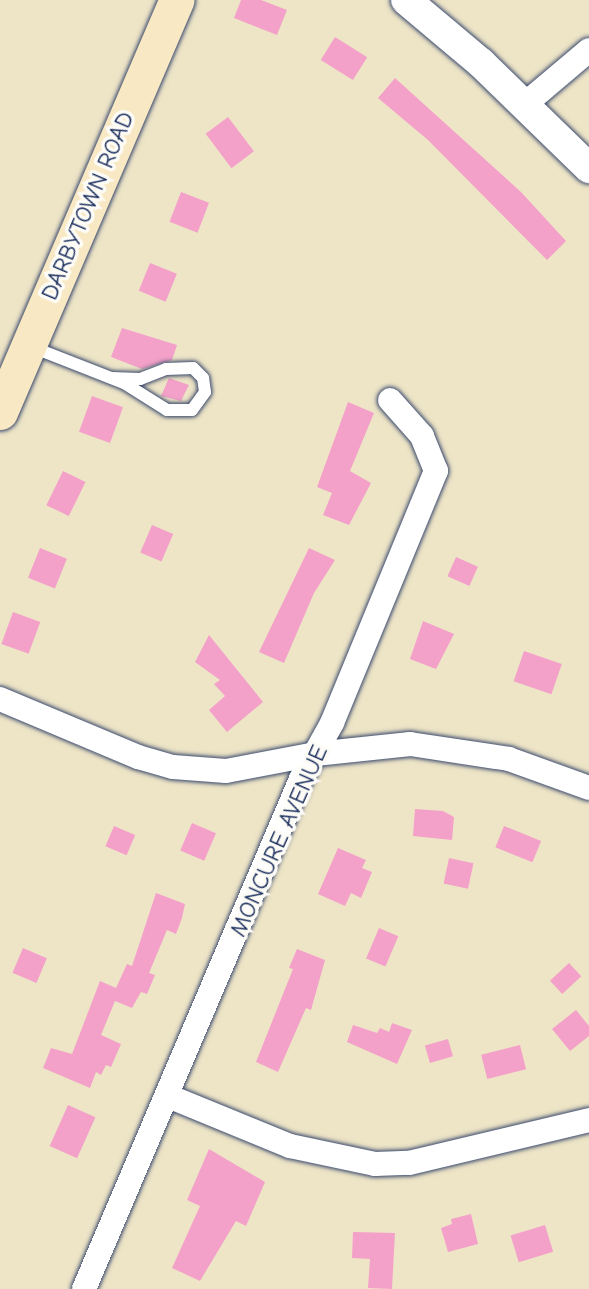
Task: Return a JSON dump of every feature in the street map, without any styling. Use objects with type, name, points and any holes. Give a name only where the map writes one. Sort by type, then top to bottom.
[{"type":"main road","name":"DARBYTOWN ROAD","points":[[0,412],[177,0]]},
{"type":"street","points":[[406,0],[524,105],[589,168]]},
{"type":"street","points":[[524,105],[589,50]]},
{"type":"street","name":"MONCURE AVENUE","points":[[84,1289],[436,471],[422,436],[390,400]]},
{"type":"street","points":[[0,699],[138,757],[173,767],[226,771],[314,754],[411,744],[509,759],[589,788]]},
{"type":"street","points":[[168,1096],[290,1146],[375,1164],[409,1163],[589,1120]]},
{"type":"lane","points":[[29,345],[112,378],[181,414],[201,403],[205,392],[203,378],[193,368],[166,369],[140,379],[112,378]]},
{"type":"building","points":[[241,0],[261,0],[287,10],[277,35],[234,18]]},
{"type":"building","points":[[335,37],[367,57],[353,80],[321,60]]},
{"type":"building","points":[[395,78],[521,192],[566,241],[547,260],[428,140],[378,98]]},
{"type":"building","points":[[228,117],[254,151],[232,168],[206,134]]},
{"type":"building","points":[[181,192],[209,203],[198,233],[170,222]]},
{"type":"building","points":[[150,263],[177,274],[166,302],[139,291]]},
{"type":"building","points":[[122,328],[177,345],[172,360],[142,369],[111,357]]},
{"type":"building","points":[[169,378],[189,385],[181,401],[161,396]]},
{"type":"building","points":[[92,396],[123,407],[110,443],[79,432]]},
{"type":"building","points":[[348,402],[374,413],[350,471],[371,483],[349,525],[323,515],[332,493],[317,487]]},
{"type":"building","points":[[63,471],[85,482],[69,516],[46,505]]},
{"type":"building","points":[[152,525],[173,534],[161,562],[140,553]]},
{"type":"building","points":[[40,548],[67,559],[55,589],[28,578]]},
{"type":"building","points":[[309,548],[335,560],[314,593],[284,663],[259,652]]},
{"type":"building","points":[[456,557],[478,567],[469,586],[447,576]]},
{"type":"building","points":[[13,612],[40,622],[29,654],[1,644]]},
{"type":"building","points":[[423,621],[454,634],[436,669],[410,659]]},
{"type":"building","points":[[209,635],[263,702],[227,732],[209,710],[225,696],[214,684],[220,680],[195,662]]},
{"type":"building","points":[[524,651],[562,664],[551,694],[514,681]]},
{"type":"building","points":[[415,809],[443,811],[454,817],[452,840],[413,836]]},
{"type":"building","points":[[192,823],[216,833],[204,861],[180,851]]},
{"type":"building","points":[[114,826],[135,835],[127,855],[105,846]]},
{"type":"building","points":[[504,826],[541,841],[532,862],[495,847]]},
{"type":"building","points":[[338,848],[366,860],[362,868],[372,872],[361,898],[351,893],[345,906],[318,894]]},
{"type":"building","points":[[449,858],[473,863],[468,889],[444,883]]},
{"type":"building","points":[[156,893],[185,904],[182,918],[176,934],[167,930],[149,973],[155,975],[147,994],[141,992],[132,1008],[115,1001],[101,1035],[121,1044],[111,1067],[106,1065],[101,1075],[96,1072],[90,1088],[43,1068],[51,1048],[72,1054],[100,981],[116,988],[127,964],[132,966]]},
{"type":"building","points":[[379,928],[398,936],[385,967],[366,958]]},
{"type":"building","points":[[23,948],[47,958],[36,983],[12,973]]},
{"type":"building","points":[[297,949],[325,960],[311,1010],[306,1008],[278,1072],[256,1062],[293,969],[289,968]]},
{"type":"building","points":[[569,963],[581,976],[562,994],[550,981]]},
{"type":"building","points":[[576,1010],[589,1026],[589,1036],[570,1051],[552,1029]]},
{"type":"building","points":[[392,1023],[412,1030],[397,1064],[347,1042],[353,1025],[377,1033],[380,1028],[389,1032]]},
{"type":"building","points":[[448,1039],[453,1056],[430,1063],[425,1046]]},
{"type":"building","points":[[520,1045],[526,1069],[487,1079],[481,1055]]},
{"type":"building","points":[[68,1105],[95,1117],[77,1158],[50,1146]]},
{"type":"building","points":[[209,1149],[265,1182],[246,1226],[236,1221],[200,1281],[172,1268],[200,1206],[187,1200]]},
{"type":"building","points":[[471,1214],[478,1244],[448,1252],[441,1228],[452,1224],[451,1219]]},
{"type":"building","points":[[545,1225],[553,1252],[519,1262],[511,1236]]},
{"type":"building","points":[[353,1232],[395,1233],[392,1289],[368,1288],[370,1259],[352,1258]]}]
